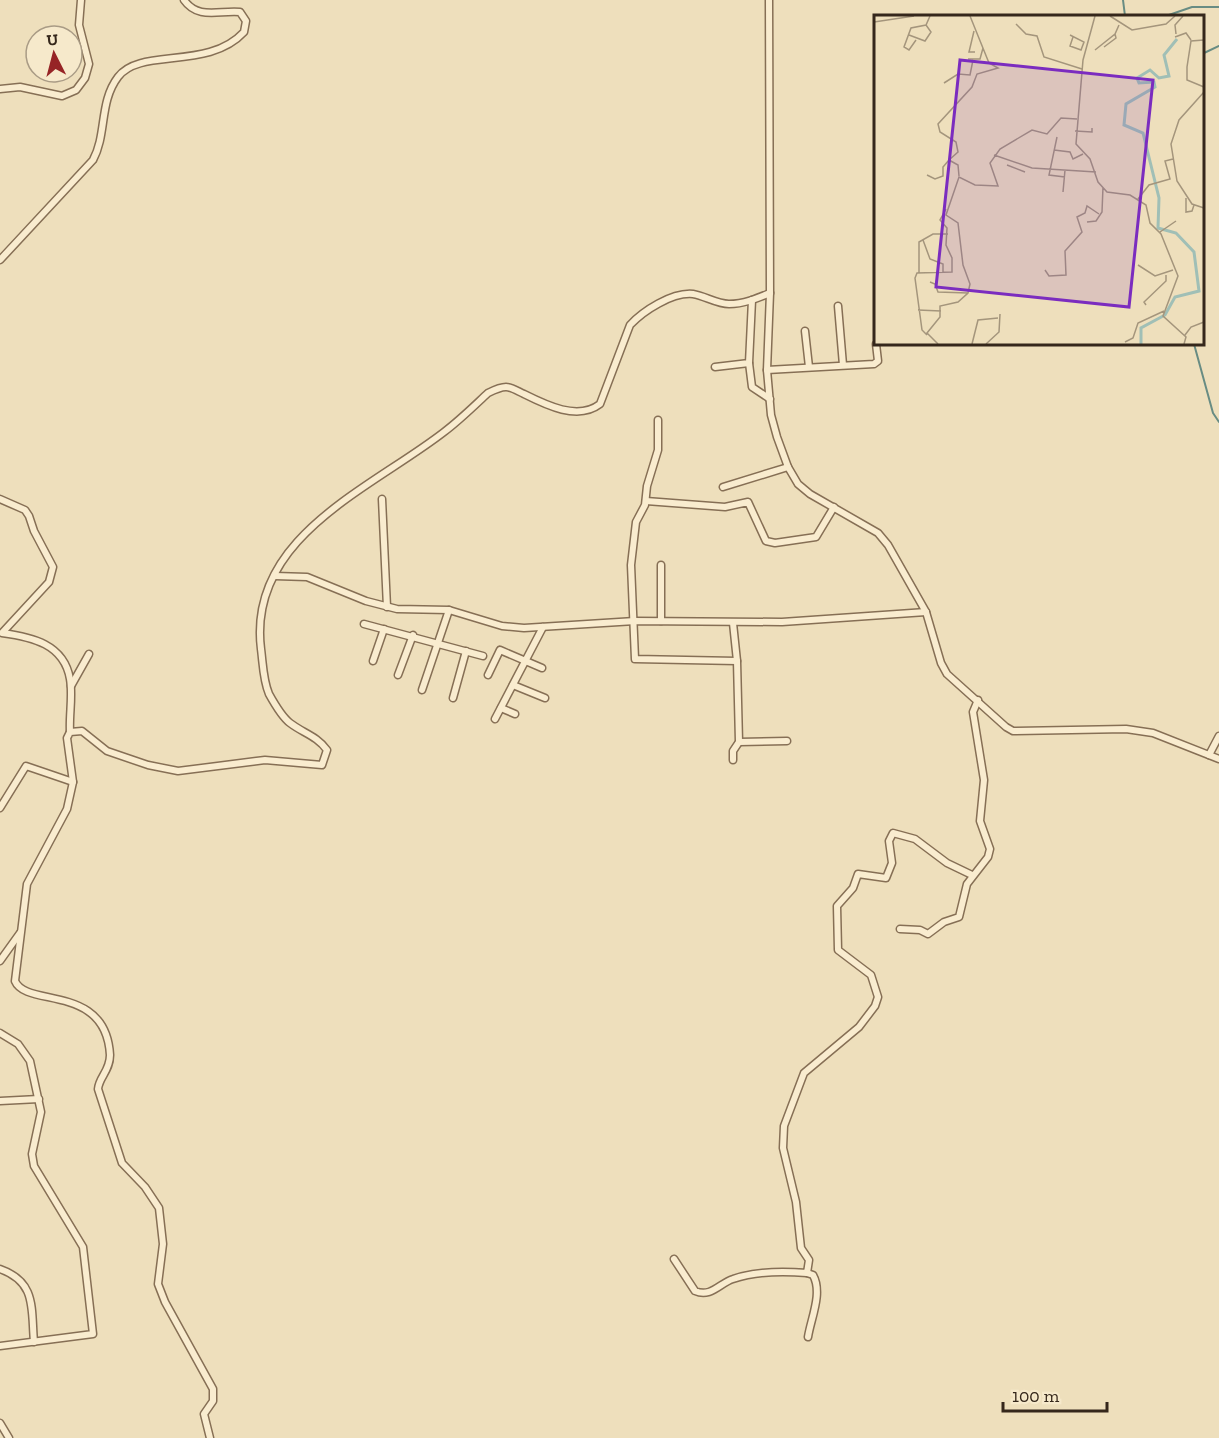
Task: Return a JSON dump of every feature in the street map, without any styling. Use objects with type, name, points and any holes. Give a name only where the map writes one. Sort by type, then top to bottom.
[{"type":"street","points":[[0,89],[21,87],[62,96],[76,90],[89,64],[79,25],[81,0]]},
{"type":"street","points":[[0,260],[93,160],[99,148],[105,104],[116,80],[124,70],[137,62],[172,60],[216,50],[244,32],[246,21],[240,12],[204,14],[192,8],[184,0]]},
{"type":"street","points":[[769,0],[770,293],[767,370],[777,437],[788,467],[804,489],[878,533],[926,612],[941,663],[955,684],[978,700],[1013,731],[1126,729],[1161,735],[1219,759]]},
{"type":"street","points":[[70,732],[82,731],[107,751],[148,765],[178,771],[265,760],[322,765],[327,750],[319,740],[289,723],[275,704],[265,680],[258,628],[275,576],[286,554],[308,529],[371,481],[444,433],[488,393],[506,387],[545,404],[578,412],[590,411],[600,404],[630,325],[638,316],[678,296],[690,294],[728,304],[752,300],[770,293]]},
{"type":"street","points":[[752,300],[749,363],[752,387],[770,399]]},
{"type":"street","points":[[838,306],[843,365]]},
{"type":"street","points":[[805,331],[809,367]]},
{"type":"street","points":[[767,370],[876,362],[876,345]]},
{"type":"street","points":[[715,367],[749,363]]},
{"type":"street","points":[[658,420],[658,450],[646,501],[638,516],[631,565],[636,621],[635,655],[638,661],[737,661]]},
{"type":"street","points":[[723,487],[788,467]]},
{"type":"street","points":[[0,499],[25,510],[53,567],[49,582],[1,634]]},
{"type":"street","points":[[382,499],[387,607]]},
{"type":"street","points":[[646,501],[725,507],[748,502],[766,541],[775,543],[816,537],[834,507]]},
{"type":"street","points":[[661,565],[661,621]]},
{"type":"street","points":[[275,576],[307,577],[387,607],[449,610],[502,626],[543,627],[636,621],[733,622],[926,612]]},
{"type":"street","points":[[422,690],[449,610]]},
{"type":"street","points":[[733,622],[737,661],[739,742],[733,751],[733,760]]},
{"type":"street","points":[[364,624],[413,635],[483,656]]},
{"type":"street","points":[[495,719],[543,627]]},
{"type":"street","points":[[373,661],[384,629]]},
{"type":"street","points":[[1,634],[25,636],[49,645],[67,668],[70,687],[68,738],[73,782],[66,809],[27,884],[15,976],[16,986],[32,994],[67,1000],[81,1007],[98,1021],[108,1041],[109,1068],[98,1089],[122,1163],[145,1187],[159,1208],[163,1244],[158,1284],[177,1326],[213,1389],[213,1401],[204,1414],[210,1438]]},
{"type":"street","points":[[398,675],[413,635]]},
{"type":"street","points":[[488,675],[500,650],[542,668]]},
{"type":"street","points":[[453,698],[466,651]]},
{"type":"street","points":[[70,687],[89,654]]},
{"type":"street","points":[[513,685],[545,698]]},
{"type":"street","points":[[900,928],[920,930],[928,934],[944,922],[957,919],[962,912],[965,893],[972,875],[984,862],[990,849],[980,820],[984,780],[973,712],[978,700]]},
{"type":"street","points":[[501,708],[515,714]]},
{"type":"street","points":[[1209,755],[1219,736]]},
{"type":"street","points":[[739,742],[787,741]]},
{"type":"street","points":[[0,807],[26,766],[73,782]]},
{"type":"street","points":[[807,1273],[809,1260],[801,1248],[796,1202],[783,1148],[784,1126],[804,1073],[859,1027],[878,998],[871,975],[838,950],[837,906],[853,888],[858,874],[886,878],[892,863],[889,841],[893,832],[915,839],[947,863],[972,875]]},
{"type":"street","points":[[0,961],[21,933]]},
{"type":"street","points":[[0,1033],[25,1052],[30,1061],[41,1112],[32,1154],[34,1166],[83,1247],[93,1334],[0,1346]]},
{"type":"street","points":[[0,1101],[39,1099]]},
{"type":"street","points":[[674,1259],[695,1291],[700,1293],[708,1293],[730,1280],[748,1275],[778,1272],[813,1275],[816,1280],[816,1305],[808,1337]]},
{"type":"street","points":[[0,1269],[18,1277],[27,1286],[34,1342]]},
{"type":"street","points":[[0,1423],[9,1438]]},
{"type":"waterway","points":[[1123,0],[1125,15]]},
{"type":"waterway","points":[[1169,15],[1192,7],[1219,7]]},
{"type":"waterway","points":[[1204,53],[1219,46]]},
{"type":"waterway","points":[[1194,345],[1213,413],[1219,422]]}]
